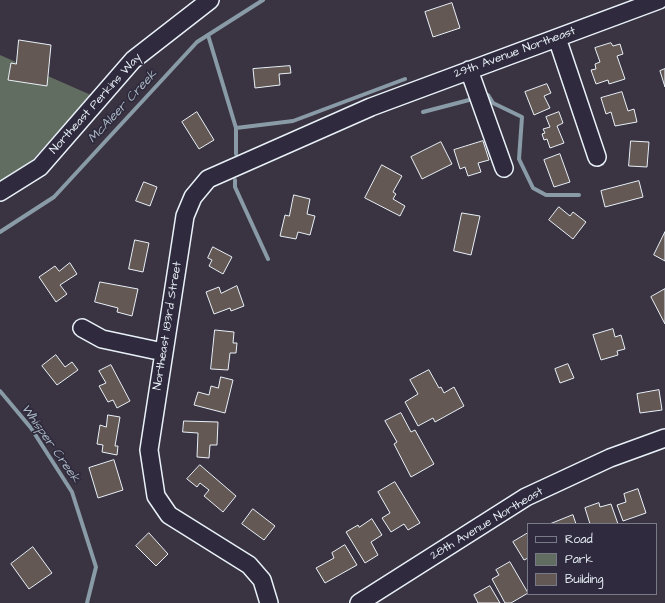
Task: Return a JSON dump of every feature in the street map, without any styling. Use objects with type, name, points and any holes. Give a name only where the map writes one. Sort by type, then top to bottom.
[{"type":"street","name":"Northeast Perkins Way","points":[[0,192],[40,167],[133,60],[210,0]]},
{"type":"street","name":"29th Avenue Northeast","points":[[372,107],[659,0]]},
{"type":"street","points":[[557,38],[597,156]]},
{"type":"street","points":[[469,70],[504,168]]},
{"type":"street","name":"Northeast 183rd Street","points":[[269,603],[262,580],[249,565],[169,515],[156,496],[149,450],[185,216],[193,196],[208,179],[372,107]]},
{"type":"street","points":[[82,328],[102,339],[164,352]]},
{"type":"street","name":"28th Avenue Northeast","points":[[359,603],[526,497],[610,458],[665,438]]},
{"type":"green space","points":[[0,55],[91,95],[27,166],[0,181]]},
{"type":"building","points":[[452,3],[460,28],[433,37],[425,12]]},
{"type":"building","points":[[19,40],[51,45],[47,86],[8,80],[11,63],[16,64]]},
{"type":"building","points":[[611,43],[613,46],[620,44],[623,54],[617,56],[625,79],[609,84],[608,80],[596,84],[591,70],[596,69],[595,64],[600,62],[595,48]]},
{"type":"building","points":[[290,66],[291,73],[279,74],[280,85],[255,88],[253,69]]},
{"type":"building","points":[[665,69],[665,87],[660,71]]},
{"type":"building","points":[[547,84],[551,93],[544,96],[550,108],[534,115],[525,92]]},
{"type":"building","points":[[622,92],[628,111],[634,109],[637,122],[615,126],[611,112],[606,114],[601,98]]},
{"type":"building","points":[[197,112],[214,140],[199,149],[182,122]]},
{"type":"building","points":[[559,112],[563,123],[557,126],[564,143],[550,148],[547,139],[544,140],[542,134],[545,133],[543,129],[550,127],[546,117]]},
{"type":"building","points":[[483,141],[489,160],[478,163],[481,172],[468,176],[465,167],[460,169],[454,150]]},
{"type":"building","points":[[631,141],[649,142],[647,167],[629,166]]},
{"type":"building","points":[[441,142],[452,164],[422,179],[411,157]]},
{"type":"building","points":[[560,154],[570,182],[554,187],[544,160]]},
{"type":"building","points":[[382,165],[402,176],[393,192],[396,194],[393,199],[405,206],[400,216],[365,198]]},
{"type":"building","points":[[639,181],[643,197],[605,207],[601,191]]},
{"type":"building","points":[[144,182],[157,187],[150,206],[136,201]]},
{"type":"building","points":[[294,195],[310,199],[307,214],[315,216],[310,235],[298,232],[296,239],[280,236],[285,215],[289,216]]},
{"type":"building","points":[[559,207],[570,216],[573,212],[586,222],[573,239],[549,220]]},
{"type":"building","points":[[462,213],[480,216],[471,255],[454,251]]},
{"type":"building","points":[[665,232],[665,261],[654,255]]},
{"type":"building","points":[[135,240],[149,243],[143,272],[129,269]]},
{"type":"building","points":[[213,247],[232,257],[223,274],[209,266],[212,260],[208,258]]},
{"type":"building","points":[[70,263],[77,274],[60,285],[67,294],[56,302],[39,277],[55,266],[59,271]]},
{"type":"building","points":[[100,282],[138,289],[132,316],[117,312],[118,308],[95,302]]},
{"type":"building","points":[[237,286],[244,306],[231,311],[230,308],[214,314],[206,292],[219,287],[221,293]]},
{"type":"building","points":[[665,289],[665,324],[651,297]]},
{"type":"building","points":[[613,329],[615,337],[621,335],[625,349],[617,351],[618,355],[601,360],[593,335]]},
{"type":"building","points":[[215,330],[234,332],[233,343],[237,343],[236,353],[230,353],[228,370],[211,369]]},
{"type":"building","points":[[56,355],[65,367],[72,362],[78,370],[57,385],[42,366]]},
{"type":"building","points":[[568,364],[574,378],[560,383],[555,369]]},
{"type":"building","points":[[111,365],[130,401],[117,408],[113,400],[108,402],[99,386],[106,383],[99,371]]},
{"type":"building","points":[[429,370],[439,388],[441,387],[444,393],[454,387],[464,406],[435,422],[433,418],[418,426],[405,402],[418,394],[410,380]]},
{"type":"building","points":[[221,377],[233,380],[225,413],[194,405],[198,392],[209,395],[211,386],[218,388]]},
{"type":"building","points":[[659,390],[662,410],[640,413],[637,394]]},
{"type":"building","points":[[401,413],[411,432],[415,430],[434,464],[411,477],[394,444],[397,442],[385,421]]},
{"type":"building","points":[[108,415],[120,417],[115,446],[118,446],[117,455],[102,452],[103,445],[97,444],[100,425],[106,427]]},
{"type":"building","points":[[184,421],[218,422],[217,445],[210,445],[209,458],[197,457],[198,433],[183,432]]},
{"type":"building","points":[[114,460],[123,490],[98,498],[89,468]]},
{"type":"building","points":[[200,465],[236,496],[223,512],[204,496],[209,490],[200,483],[197,487],[187,479]]},
{"type":"building","points":[[395,482],[420,523],[408,530],[404,524],[391,532],[382,518],[390,513],[378,492]]},
{"type":"building","points":[[638,489],[646,513],[623,521],[617,505],[626,502],[624,494]]},
{"type":"building","points":[[599,503],[600,507],[611,504],[618,523],[590,523],[585,508]]},
{"type":"building","points":[[253,509],[275,526],[264,540],[242,524]]},
{"type":"building","points":[[573,515],[576,523],[553,523]]},
{"type":"building","points":[[372,519],[382,535],[371,542],[378,555],[365,563],[346,532],[358,525],[359,527]]},
{"type":"building","points":[[149,533],[168,554],[156,566],[136,546]]},
{"type":"building","points":[[527,534],[527,558],[524,560],[513,542]]},
{"type":"building","points":[[345,545],[357,565],[325,583],[316,568],[334,558],[332,553]]},
{"type":"building","points":[[33,547],[52,573],[29,589],[11,564]]},
{"type":"building","points":[[510,562],[527,594],[511,603],[505,603],[492,579],[499,575],[496,570]]},
{"type":"building","points":[[490,586],[500,603],[478,603],[474,595]]},
{"type":"waterway","name":"McAleer Creek","points":[[0,232],[54,197],[197,42],[263,0]]},
{"type":"waterway","points":[[208,35],[236,128],[236,154]]},
{"type":"waterway","points":[[236,128],[293,121],[405,79]]},
{"type":"waterway","points":[[488,95],[493,103],[522,117],[519,159],[533,188],[546,195],[579,195]]},
{"type":"waterway","points":[[423,112],[469,100]]},
{"type":"waterway","points":[[235,180],[235,187],[268,259]]},
{"type":"waterway","name":"Whisper Creek","points":[[0,391],[31,428],[72,492],[96,567],[87,603]]}]
